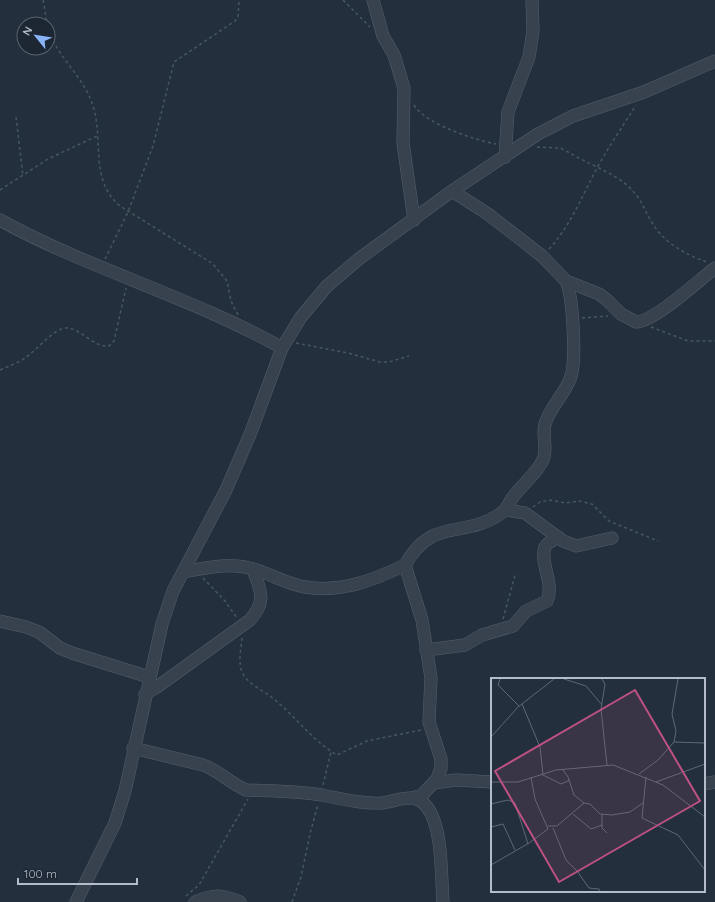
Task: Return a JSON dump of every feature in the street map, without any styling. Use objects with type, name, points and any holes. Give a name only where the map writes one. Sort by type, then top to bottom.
[{"type":"street","points":[[374,0],[383,36],[400,71],[404,88],[403,143],[414,220]]},
{"type":"street","points":[[505,152],[508,112],[529,58],[533,31],[532,0]]},
{"type":"street","points":[[76,902],[116,823],[125,791],[149,677],[164,618],[173,591],[189,571],[251,432],[283,345],[301,317],[327,286],[360,258],[505,152],[521,145],[572,116],[644,92],[715,61]]},
{"type":"street","points":[[452,191],[488,214],[542,256],[566,281],[607,300],[629,320],[641,322],[675,299],[712,265]]},
{"type":"street","points":[[0,220],[101,268],[128,278],[283,345]]},
{"type":"street","points":[[189,571],[208,566],[235,566],[253,569],[306,587],[336,588],[354,586],[376,579],[405,565],[418,546],[427,538],[441,532],[477,524],[499,515],[506,510],[520,488],[542,462],[544,456],[543,436],[545,424],[550,411],[567,387],[571,378],[574,354],[571,295],[566,281]]},
{"type":"street","points":[[506,510],[525,512],[558,537],[576,546],[612,538]]},
{"type":"street","points":[[426,650],[465,645],[482,635],[513,626],[526,611],[547,601],[549,597],[548,579],[544,552],[548,544],[558,537]]},
{"type":"street","points":[[133,748],[204,765],[215,770],[236,786],[251,790],[321,795],[351,801],[382,803],[422,795],[440,775],[441,759],[429,717],[431,678],[420,613],[405,565]]},
{"type":"street","points":[[145,694],[158,687],[186,665],[242,626],[257,611],[262,600],[253,569]]},
{"type":"street","points":[[0,621],[26,627],[39,632],[60,648],[72,653],[149,677]]},
{"type":"street","points":[[434,783],[456,780],[491,782]]},
{"type":"street","points":[[705,784],[715,782]]},
{"type":"street","points":[[413,798],[423,802],[427,807],[439,839],[443,902]]},
{"type":"street","points":[[190,900],[210,896],[225,896],[240,902]]},
{"type":"path","points":[[43,0],[52,39],[79,77],[90,98],[97,119],[100,175],[105,188],[113,200],[128,212],[213,264],[221,272],[227,281],[231,301],[243,328]]},
{"type":"path","points":[[101,268],[128,212],[154,146],[174,62],[235,21],[238,17],[239,0]]},
{"type":"path","points":[[343,0],[367,24],[383,36]]},
{"type":"path","points":[[413,102],[422,115],[431,120],[505,152]]},
{"type":"path","points":[[542,256],[562,234],[584,196],[597,168],[636,105]]},
{"type":"path","points":[[16,116],[23,176]]},
{"type":"path","points":[[0,190],[48,160],[98,136]]},
{"type":"path","points":[[521,145],[560,148],[627,185],[641,199],[652,224],[660,234],[687,253],[712,265]]},
{"type":"path","points":[[0,370],[26,358],[56,332],[64,328],[75,330],[101,346],[109,346],[114,340],[128,278]]},
{"type":"path","points":[[572,317],[586,318],[621,314]]},
{"type":"path","points":[[641,322],[659,331],[688,341],[715,341]]},
{"type":"path","points":[[283,345],[294,343],[380,362],[389,362],[409,356]]},
{"type":"path","points":[[525,512],[540,502],[549,500],[566,503],[578,501],[592,504],[604,518],[616,525],[631,529],[658,541]]},
{"type":"path","points":[[189,571],[225,601],[242,626],[240,660],[241,671],[246,680],[280,703],[331,752],[337,755],[343,754],[367,741],[431,728]]},
{"type":"path","points":[[501,630],[515,575]]},
{"type":"path","points":[[292,902],[301,877],[310,834],[331,752]]},
{"type":"path","points":[[190,900],[187,894],[199,885],[208,866],[223,845],[242,811],[251,790]]}]
